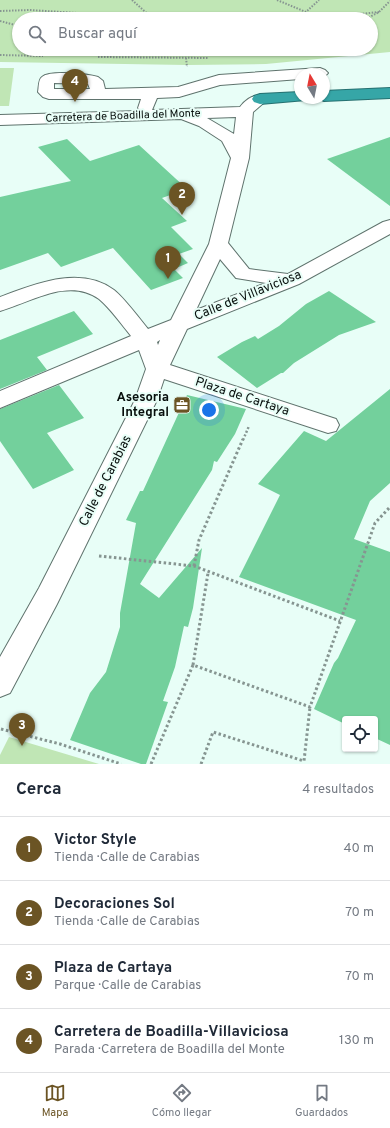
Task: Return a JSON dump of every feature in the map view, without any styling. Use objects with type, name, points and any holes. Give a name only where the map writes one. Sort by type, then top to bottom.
[{"type":"highway","points":[[330,96],[390,93]]},
{"type":"highway","points":[[260,99],[294,97]]},
{"type":"street","points":[[99,94],[150,94],[179,92],[219,80],[294,74]]},
{"type":"street","points":[[150,94],[149,115],[221,103],[260,99]]},
{"type":"street","points":[[245,112],[250,105],[260,99]]},
{"type":"street","name":"Carretera de Boadilla del Monte","points":[[0,120],[245,112]]},
{"type":"street","name":"Calle de Carabias","points":[[0,684],[48,596],[146,400],[157,369],[218,244],[240,158],[245,112]]},
{"type":"street","points":[[180,114],[205,123],[229,138],[240,158]]},
{"type":"street","name":"Calle de Villaviciosa","points":[[0,400],[180,324],[292,280],[390,226]]},
{"type":"street","points":[[218,244],[243,274],[292,280]]},
{"type":"street","points":[[0,304],[44,288],[69,284],[90,286],[107,295],[145,339],[157,369]]},
{"type":"street","name":"Plaza de Cartaya","points":[[157,369],[328,425]]},
{"type":"path","points":[[132,0],[145,12]]},
{"type":"path","points":[[277,0],[306,12],[319,0]]},
{"type":"path","points":[[379,12],[390,1]]},
{"type":"path","points":[[0,12],[30,10],[64,12]]},
{"type":"path","points":[[0,21],[12,24]]},
{"type":"path","points":[[0,55],[12,55]]},
{"type":"path","points":[[53,56],[60,56]]},
{"type":"path","points":[[92,57],[209,58]]},
{"type":"path","points":[[194,566],[199,540],[259,403]]},
{"type":"path","points":[[201,764],[213,732],[304,761],[310,707],[375,523],[390,507]]},
{"type":"path","points":[[70,552],[126,560],[194,566],[340,621]]},
{"type":"path","points":[[151,764],[193,665],[208,572]]},
{"type":"path","points":[[193,665],[310,707]]},
{"type":"path","points":[[0,729],[60,744],[121,764]]},
{"type":"green space","points":[[0,0],[390,0],[390,52],[378,53],[378,12],[12,12],[12,56],[349,56],[266,64],[187,65],[0,62]]},
{"type":"green space","points":[[0,68],[14,68],[9,106],[0,106]]},
{"type":"green space","points":[[9,737],[99,764],[0,764],[0,755]]},
{"type":"building","points":[[390,137],[390,206],[327,159]]},
{"type":"building","points":[[67,139],[90,161],[139,145],[187,189],[162,198],[187,221],[171,227],[193,249],[179,254],[188,263],[174,269],[183,278],[151,290],[113,248],[61,267],[48,253],[0,270],[0,197],[71,181],[38,147]]},
{"type":"building","points":[[329,291],[376,322],[339,335],[294,363],[283,373],[257,388],[217,357],[255,336],[258,339],[279,326],[306,304]]},
{"type":"building","points":[[74,311],[93,334],[37,357],[47,370],[0,389],[0,340]]},
{"type":"building","points":[[59,385],[84,418],[47,433],[74,470],[33,489],[0,441],[0,409]]},
{"type":"building","points":[[390,389],[390,483],[370,501],[354,539],[390,552],[390,745],[378,739],[378,716],[342,716],[342,723],[314,709],[334,663],[338,658],[356,620],[239,577],[280,495],[258,484],[304,431],[326,441]]},
{"type":"building","points":[[187,395],[246,409],[235,434],[217,462],[214,461],[212,470],[140,584],[159,598],[202,548],[193,608],[188,627],[184,626],[175,667],[163,701],[168,702],[146,764],[141,764],[70,740],[90,693],[106,672],[120,627],[120,613],[136,523],[126,520],[140,491],[143,491]]},
{"type":"place","name":"Carretera de Boadilla-Villaviciosa","points":[[75,102]]},
{"type":"place","name":"Decoraciones Sol","points":[[182,215]]},
{"type":"place","name":"Victor Style","points":[[168,279]]},
{"type":"place","name":"Asesoria Integral","points":[[182,405]]},
{"type":"place","name":"Plaza de Cartaya","points":[[22,746]]}]
